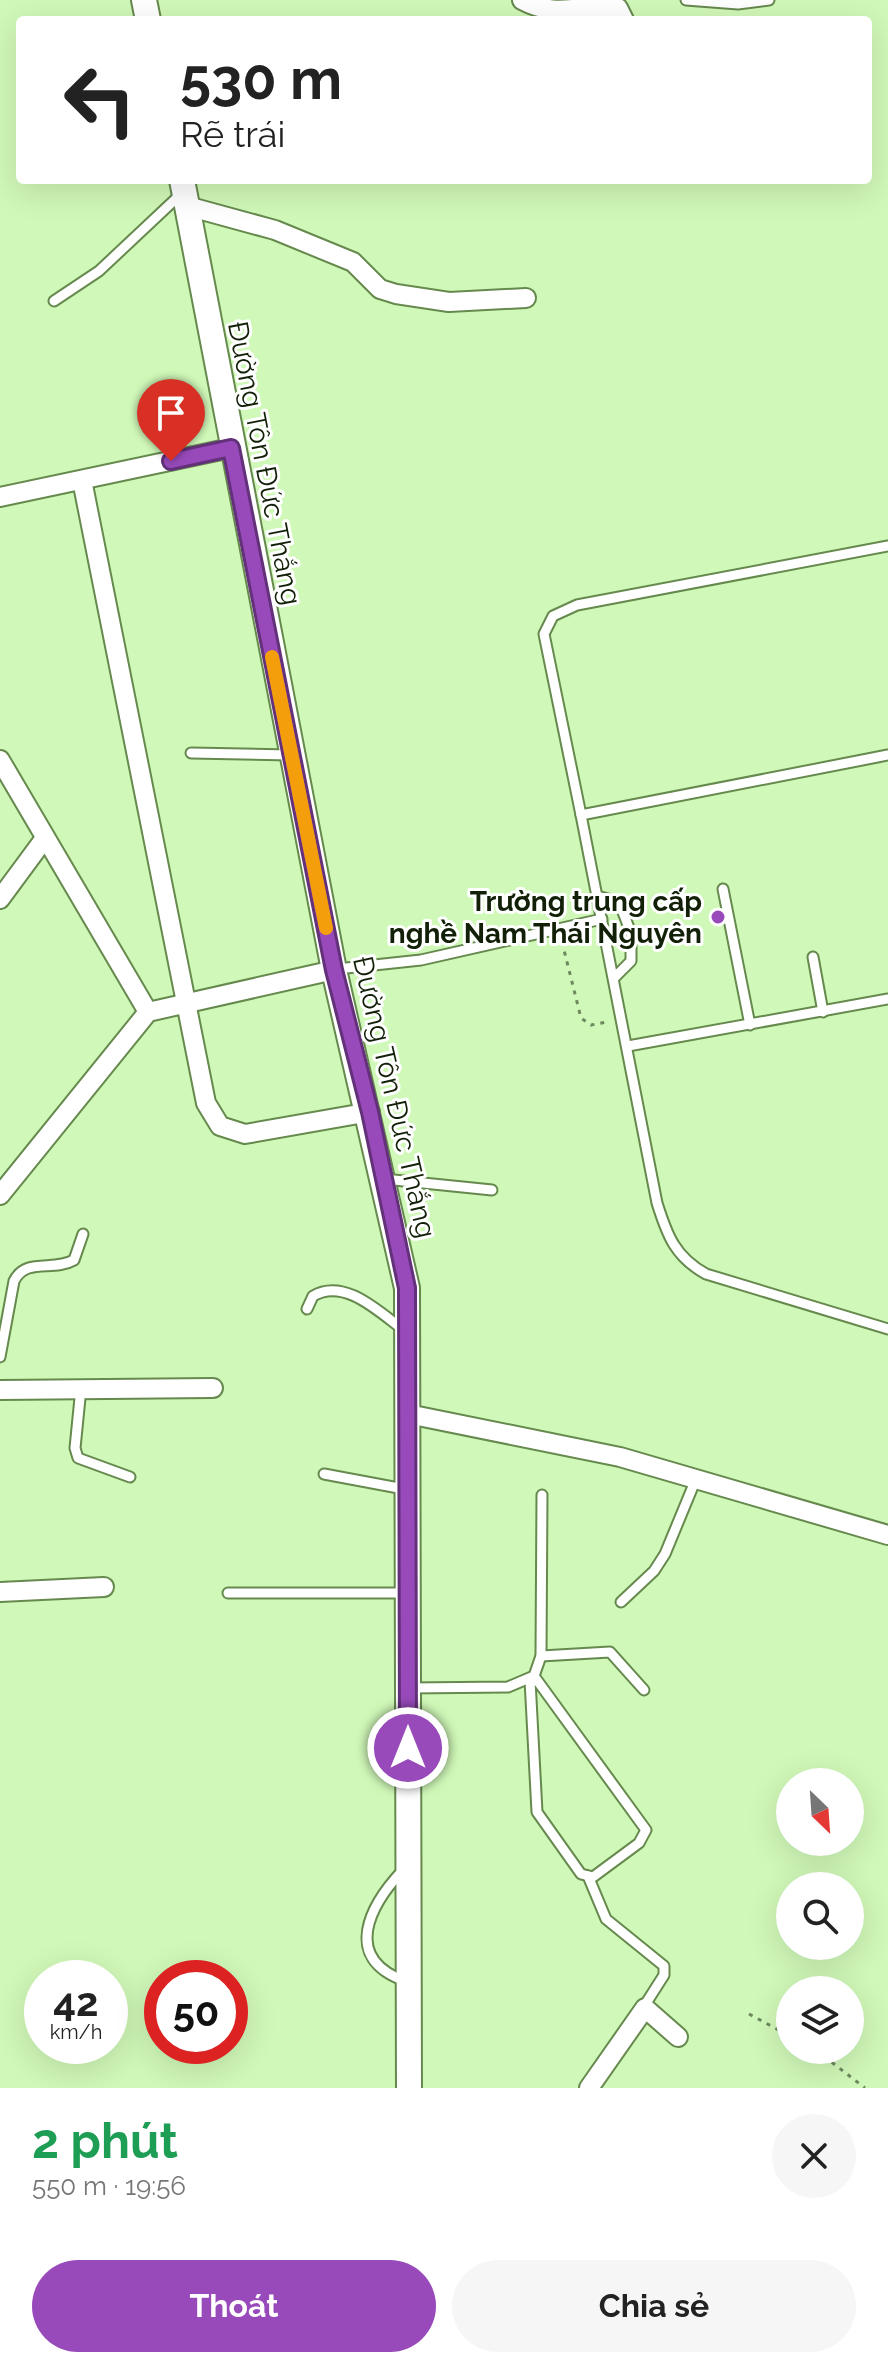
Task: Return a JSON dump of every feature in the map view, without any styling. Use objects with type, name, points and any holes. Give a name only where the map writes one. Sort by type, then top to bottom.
[{"type":"main road","name":"Đường Tôn Đức Thắng","points":[[185,192],[231,448],[334,970],[370,1112],[407,1288],[409,2088]]},
{"type":"street","points":[[522,0],[548,10],[566,12],[605,6],[623,9]]},
{"type":"street","points":[[185,192],[353,262],[380,289],[396,294],[449,302],[526,298]]},
{"type":"street","points":[[0,497],[231,448]]},
{"type":"street","points":[[82,480],[183,1004],[206,1103],[220,1126],[230,1132],[245,1134],[370,1112]]},
{"type":"street","points":[[0,760],[148,1012]]},
{"type":"street","points":[[0,899],[45,838]]},
{"type":"street","points":[[0,1195],[148,1012],[334,970]]},
{"type":"street","points":[[0,1390],[213,1388]]},
{"type":"street","points":[[408,1414],[581,1447],[888,1535]]},
{"type":"street","points":[[0,1592],[104,1587]]},
{"type":"street","points":[[589,2088],[600,2077],[641,2011],[647,2008],[678,2037]]},
{"type":"lane","points":[[686,0],[738,4],[769,0]]},
{"type":"lane","points":[[54,301],[99,271],[185,192]]},
{"type":"lane","points":[[888,546],[577,605],[553,616],[544,634],[623,1018],[657,1203],[667,1236],[680,1257],[706,1274],[888,1329]]},
{"type":"lane","points":[[191,753],[291,755]]},
{"type":"lane","points":[[581,815],[888,755]]},
{"type":"lane","points":[[723,889],[750,1025]]},
{"type":"lane","points":[[597,896],[619,902],[631,933],[631,961],[614,978]]},
{"type":"lane","points":[[334,970],[421,960],[602,919]]},
{"type":"lane","points":[[813,957],[823,1012]]},
{"type":"lane","points":[[628,1046],[888,999]]},
{"type":"lane","points":[[384,1179],[492,1190]]},
{"type":"lane","points":[[0,1357],[19,1272],[30,1265],[58,1267],[74,1260],[83,1234]]},
{"type":"lane","points":[[307,1309],[309,1300],[321,1291],[347,1294],[361,1298],[407,1333]]},
{"type":"lane","points":[[81,1388],[75,1448],[78,1458],[130,1477]]},
{"type":"lane","points":[[324,1474],[408,1489]]},
{"type":"lane","points":[[621,1602],[654,1571],[665,1554],[696,1479]]},
{"type":"lane","points":[[532,1678],[646,1830],[645,1837],[639,1843],[602,1873],[588,1876],[578,1871],[537,1812],[532,1678],[541,1656],[542,1495]]},
{"type":"lane","points":[[228,1593],[408,1593]]},
{"type":"lane","points":[[541,1656],[610,1652],[644,1690]]},
{"type":"lane","points":[[408,1688],[508,1687],[532,1678]]},
{"type":"lane","points":[[408,1865],[372,1907],[366,1936],[379,1965],[408,1982]]},
{"type":"lane","points":[[588,1876],[606,1919],[664,1966],[664,1975],[641,2011]]},
{"type":"path","points":[[560,928],[581,1018],[591,1025],[623,1018]]},
{"type":"path","points":[[749,2014],[776,2028]]},
{"type":"path","points":[[834,2064],[865,2088]]},
{"type":"slow traffic","points":[[272,657],[326,928]]},
{"type":"place","name":"Trường trung cấp nghề Nam Thái Nguyên","points":[[718,917]]},
{"type":"route","points":[[171,461],[231,448],[334,970],[370,1112],[407,1288],[408,1748]]}]
